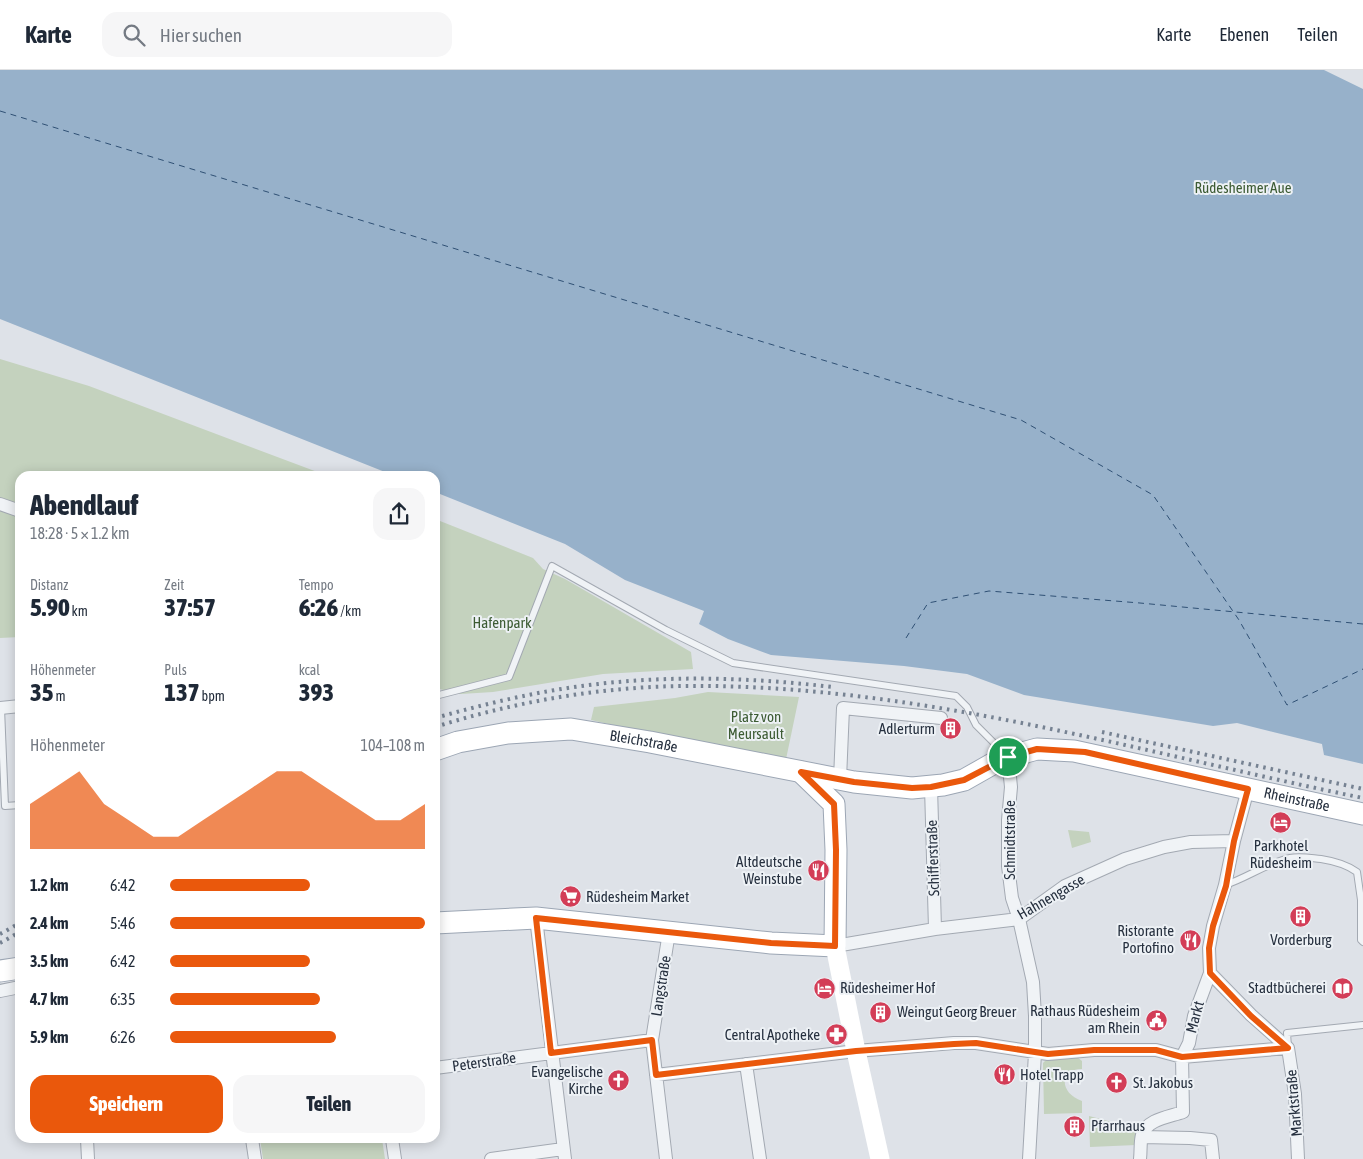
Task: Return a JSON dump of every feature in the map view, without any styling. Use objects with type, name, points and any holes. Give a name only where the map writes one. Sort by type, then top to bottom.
[{"type":"main road","name":"Bleichstraße","points":[[440,748],[458,742],[508,733],[571,729],[614,735],[801,772],[815,773],[847,781]]},
{"type":"main road","name":"Rheinstraße","points":[[847,781],[912,788],[931,787],[964,780],[1008,757],[1037,749],[1074,751],[1363,814]]},
{"type":"main road","points":[[801,772],[834,804]]},
{"type":"main road","points":[[847,781],[834,804],[836,842],[835,946],[880,1159]]},
{"type":"main road","points":[[440,923],[536,918],[771,943],[835,946]]},
{"type":"main road","points":[[0,971],[15,969]]},
{"type":"street","points":[[0,504],[15,509]]},
{"type":"street","points":[[0,708],[15,706]]},
{"type":"street","points":[[847,781],[843,708],[941,718]]},
{"type":"street","name":"Schmidtstraße","points":[[1008,757],[1011,787],[1008,820],[1008,866],[1012,898],[1019,919],[1033,982],[1035,1053],[1029,1159]]},
{"type":"street","name":"Schifferstraße","points":[[931,787],[935,929]]},
{"type":"street","name":"Markt","points":[[1248,789],[1234,841],[1226,886],[1220,900],[1209,948],[1210,973],[1194,1016],[1188,1043],[1182,1057],[1288,1048]]},
{"type":"street","name":"Hahnengasse","points":[[835,946],[935,929],[1019,919],[1064,886],[1125,859],[1164,847],[1191,842],[1234,841]]},
{"type":"street","points":[[491,1159],[564,1154],[536,918]]},
{"type":"street","name":"Langstraße","points":[[666,1159],[652,1040],[669,932]]},
{"type":"street","points":[[1210,973],[1251,1016],[1288,1048]]},
{"type":"street","points":[[0,991],[15,988]]},
{"type":"street","name":"Peterstraße","points":[[440,1067],[652,1040]]},
{"type":"street","points":[[656,1075],[856,1051],[976,1043],[1048,1054],[1094,1050],[1156,1050],[1182,1057],[1183,1112],[1154,1122],[1145,1128],[1142,1136],[1140,1159]]},
{"type":"street","name":"Marktstraße","points":[[1288,1048],[1295,1094],[1298,1159]]},
{"type":"street","points":[[746,1064],[760,1159]]},
{"type":"street","points":[[1142,1136],[1212,1140],[1213,1159]]},
{"type":"street","points":[[87,1143],[88,1159]]},
{"type":"street","points":[[253,1143],[255,1159]]},
{"type":"street","points":[[393,1143],[395,1159]]},
{"type":"lane","points":[[440,695],[509,677],[552,566],[666,630],[733,664],[956,696],[967,707],[976,725],[1008,757]]},
{"type":"lane","points":[[0,708],[5,806],[15,805]]},
{"type":"lane","points":[[1226,886],[1242,880],[1259,869],[1289,858],[1300,857],[1344,864],[1357,872],[1361,900],[1361,940],[1363,942]]},
{"type":"lane","points":[[1288,1048],[1287,1033],[1363,1025]]},
{"type":"green space","points":[[0,359],[89,386],[315,471],[15,471],[15,637],[0,638]]},
{"type":"green space","name":"Hafenpark","points":[[440,521],[533,558],[543,569],[565,579],[691,652],[693,669],[603,674],[493,692],[461,694],[440,689]]},
{"type":"green space","name":"Platz von Meursault","points":[[708,692],[799,697],[785,764],[591,720],[594,707],[675,698]]},
{"type":"green space","points":[[1068,830],[1089,832],[1091,842],[1072,848]]},
{"type":"green space","points":[[1077,1057],[1082,1061],[1082,1069],[1069,1073],[1065,1082],[1069,1093],[1082,1101],[1082,1113],[1044,1114],[1043,1063],[1045,1061]]},
{"type":"green space","points":[[1089,1116],[1135,1128],[1136,1145],[1090,1147]]},
{"type":"green space","points":[[261,1143],[383,1143],[385,1159],[263,1159]]},
{"type":"water","points":[[0,70],[1324,70],[1363,89],[1363,764],[1324,755],[1322,744],[1237,723],[1213,726],[1024,695],[967,674],[904,666],[771,655],[728,639],[699,624],[704,611],[625,580],[565,544],[440,494],[440,471],[382,471],[0,319]]},
{"type":"ferry route","points":[[0,111],[1021,420],[1153,495],[1239,620],[1287,705],[1363,669]]},
{"type":"ferry route","points":[[906,638],[928,603],[989,591],[1363,624]]},
{"type":"railway","points":[[440,717],[536,693],[628,681],[716,679],[774,681],[833,687]]},
{"type":"railway","points":[[440,726],[526,703],[620,689],[682,686],[768,688],[854,696],[940,708],[1110,742],[1363,798]]},
{"type":"railway","points":[[1102,732],[1363,789]]},
{"type":"railway","points":[[0,934],[15,926]]},
{"type":"railway","points":[[0,943],[15,935]]},
{"type":"place","name":"Adlerturm","points":[[951,729]]},
{"type":"place","name":"Parkhotel Rüdesheim","points":[[1281,823]]},
{"type":"place","name":"Altdeutsche Weinstube","points":[[818,871]]},
{"type":"place","name":"Rüdesheim Market","points":[[570,897]]},
{"type":"place","name":"Vorderburg","points":[[1301,917]]},
{"type":"place","name":"Ristorante Portofino","points":[[1190,940]]},
{"type":"place","name":"Rüdesheimer Hof","points":[[824,988]]},
{"type":"place","name":"Stadtbücherei","points":[[1342,988]]},
{"type":"place","name":"Weingut Georg Breuer","points":[[881,1012]]},
{"type":"place","name":"Rathaus Rüdesheim am Rhein","points":[[1156,1020]]},
{"type":"place","name":"Central Apotheke","points":[[836,1035]]},
{"type":"place","name":"Hotel Trapp","points":[[1004,1075]]},
{"type":"place","name":"Evangelische Kirche","points":[[619,1081]]},
{"type":"place","name":"St. Jakobus","points":[[1117,1083]]},
{"type":"place","name":"Pfarrhaus","points":[[1075,1126]]},
{"type":"route","points":[[1037,749],[1085,752],[1248,789],[1234,841],[1226,886],[1213,926],[1208,962],[1210,973],[1251,1016],[1288,1048],[1182,1057],[1156,1050],[1094,1050],[1048,1054],[976,1043],[856,1051],[656,1075],[652,1040],[551,1053],[536,918],[771,943],[835,946],[836,834],[834,804],[801,772],[815,773],[854,782],[912,788],[931,787],[964,780],[1008,757],[1037,749]]},
{"type":"park label","name":"Rüdesheimer Aue","points":[[1243,188]]}]
